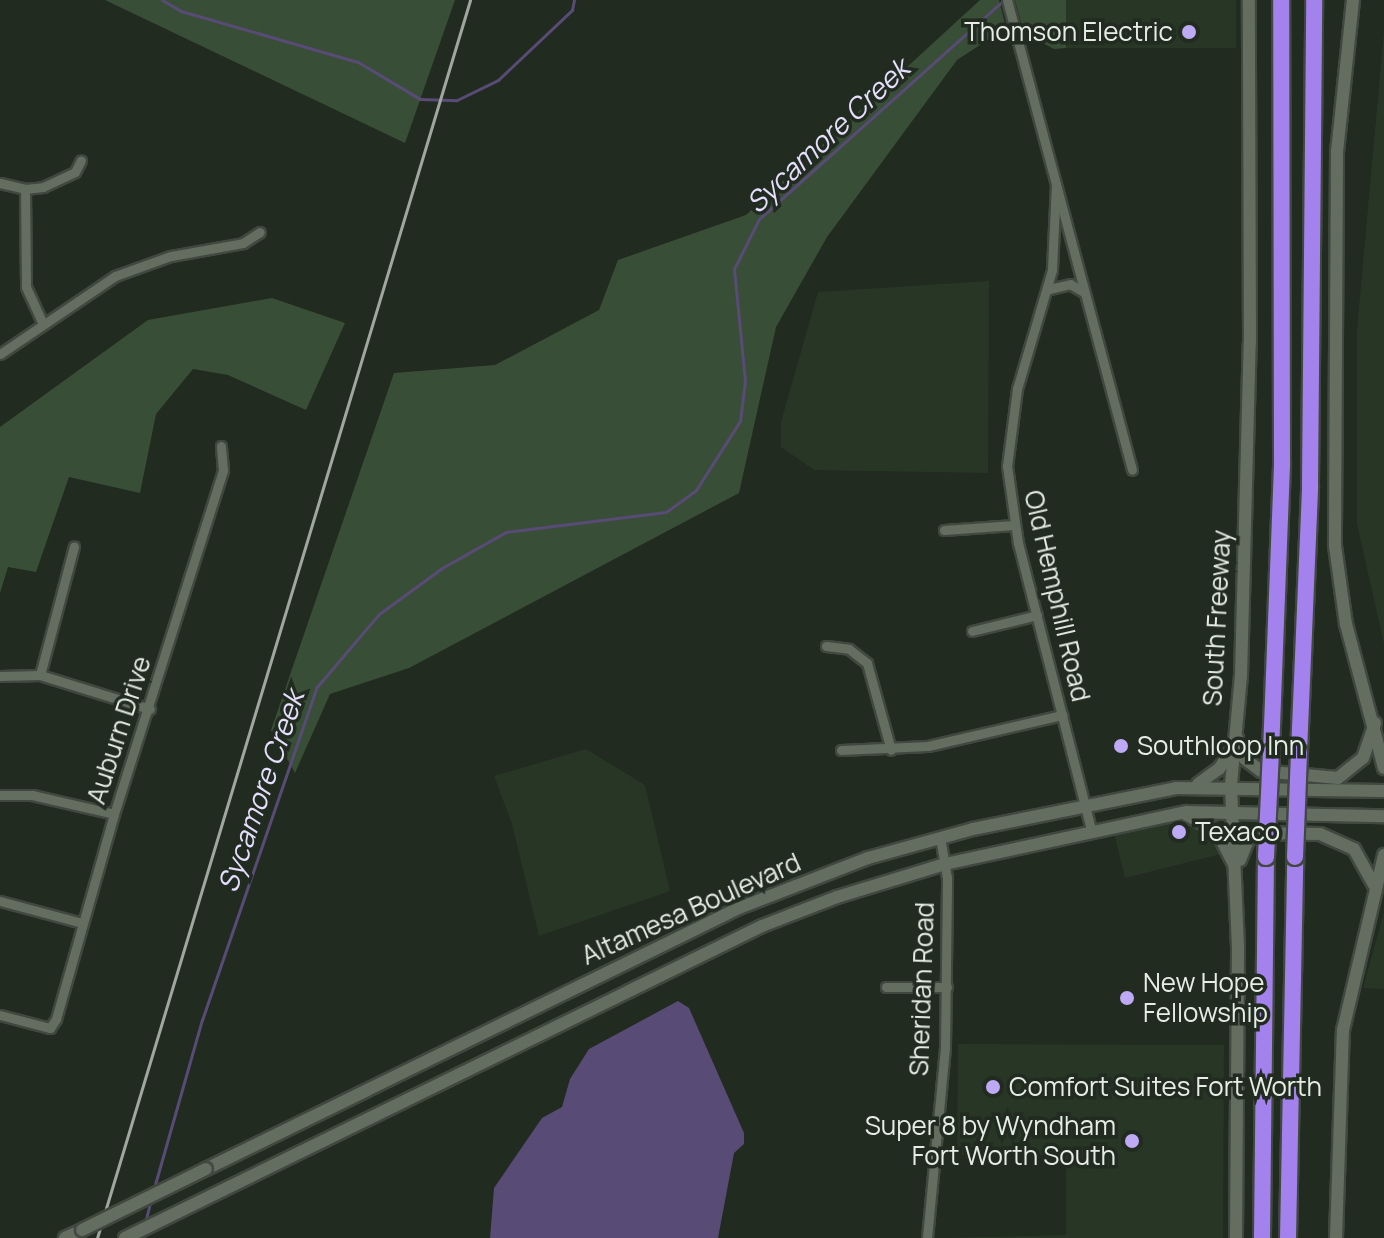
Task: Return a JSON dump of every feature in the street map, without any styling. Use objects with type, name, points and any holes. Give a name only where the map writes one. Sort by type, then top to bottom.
[{"type":"highway","points":[[1262,1238],[1266,857],[1282,448],[1281,0]]},
{"type":"highway","points":[[1288,1238],[1295,857],[1310,485],[1314,0]]},
{"type":"highway","points":[[1253,1238],[1253,1138],[1261,1121]]},
{"type":"main road","name":"South Freeway","points":[[1236,1238],[1237,871],[1231,785],[1250,343],[1249,0]]},
{"type":"main road","points":[[1353,0],[1337,151],[1335,546],[1346,624],[1384,763]]},
{"type":"main road","points":[[1236,723],[1240,750],[1253,767],[1328,778],[1356,768],[1375,723]]},
{"type":"main road","points":[[1193,786],[1219,769],[1233,747]]},
{"type":"main road","name":"Altamesa Boulevard","points":[[65,1238],[739,908],[868,858],[940,837],[1085,804],[1193,786],[1384,791]]},
{"type":"main road","name":"Altamesa Boulevard","points":[[125,1238],[762,926],[945,864],[1091,829],[1180,813],[1235,810],[1384,816]]},
{"type":"main road","points":[[1180,813],[1217,831],[1237,871]]},
{"type":"main road","points":[[1237,871],[1242,849],[1253,835],[1320,834],[1354,849],[1374,885]]},
{"type":"main road","points":[[1336,1238],[1337,1080],[1374,885],[1384,855]]},
{"type":"street","name":"Old Hemphill Road","points":[[1007,0],[1132,470]]},
{"type":"street","points":[[0,183],[25,189],[75,172],[81,160]]},
{"type":"street","name":"Old Hemphill Road","points":[[1056,184],[1056,239],[1049,289],[1012,408],[1007,466],[1014,525],[1091,829]]},
{"type":"street","points":[[25,189],[26,287],[43,324]]},
{"type":"street","points":[[0,354],[138,266],[243,243],[260,232]]},
{"type":"street","points":[[1049,289],[1070,284],[1084,292]]},
{"type":"street","name":"Auburn Drive","points":[[0,1015],[50,1028],[223,470],[221,446]]},
{"type":"street","points":[[944,530],[1014,525]]},
{"type":"street","points":[[40,675],[74,546]]},
{"type":"street","points":[[972,631],[1037,615]]},
{"type":"street","points":[[826,646],[849,649],[867,663],[891,750]]},
{"type":"street","points":[[0,676],[40,675],[150,709]]},
{"type":"street","points":[[841,750],[891,750],[1062,715]]},
{"type":"street","points":[[0,795],[32,795],[114,814]]},
{"type":"street","name":"Sheridan Road","points":[[927,1238],[947,987],[945,864],[940,837]]},
{"type":"street","points":[[0,901],[82,923]]},
{"type":"street","points":[[886,987],[947,987]]},
{"type":"shaded area","points":[[105,0],[455,0],[405,143]]},
{"type":"shaded area","points":[[980,0],[999,0],[1006,28],[957,60],[827,237],[776,327],[739,493],[409,668],[330,694],[295,773],[271,730],[394,373],[495,365],[599,310],[618,260],[746,215]]},
{"type":"shaded area","points":[[1015,0],[1066,0],[1066,48],[1054,49],[1024,33]]},
{"type":"shaded area","points":[[1066,0],[1236,0],[1236,48],[1066,48]]},
{"type":"shaded area","points":[[1384,31],[1384,644],[1357,524],[1357,330]]},
{"type":"shaded area","points":[[989,281],[988,473],[814,470],[781,447],[781,422],[818,292]]},
{"type":"shaded area","points":[[272,298],[345,323],[306,410],[228,375],[193,369],[156,414],[140,493],[69,477],[36,572],[8,567],[0,593],[0,427],[148,320]]},
{"type":"shaded area","points":[[586,749],[645,785],[670,891],[539,936],[512,824],[494,776]]},
{"type":"shaded area","points":[[1178,819],[1195,822],[1218,840],[1221,854],[1125,878],[1114,833]]},
{"type":"shaded area","points":[[1384,912],[1384,989],[1363,988]]},
{"type":"shaded area","points":[[678,1001],[689,1008],[744,1133],[744,1144],[734,1153],[718,1238],[490,1238],[494,1188],[542,1118],[562,1107],[570,1079],[589,1049]]},
{"type":"shaded area","points":[[958,1044],[1224,1045],[1223,1238],[943,1238],[1066,1235],[1066,1155],[957,1155]]},
{"type":"waterway","points":[[162,0],[181,11],[358,62],[420,99],[457,100],[498,80],[572,10],[574,0]]},
{"type":"waterway","name":"Sycamore Creek","points":[[154,1188],[202,1020],[316,688],[379,614],[442,568],[506,532],[666,512],[696,490],[740,421],[745,381],[734,269],[759,219],[1004,0]]},
{"type":"waterway","name":"Sycamore Creek","points":[[145,1223],[151,1199]]},
{"type":"railway","points":[[97,1238],[470,0]]},
{"type":"place","name":"Thomson Electric","points":[[1189,32]]},
{"type":"place","name":"Southloop Inn","points":[[1121,746]]},
{"type":"place","name":"Texaco","points":[[1179,832]]},
{"type":"place","name":"New Hope Fellowship","points":[[1127,998]]},
{"type":"place","name":"Comfort Suites Fort Worth","points":[[993,1087]]},
{"type":"place","name":"Super 8 by Wyndham Fort Worth South","points":[[1132,1141]]}]
